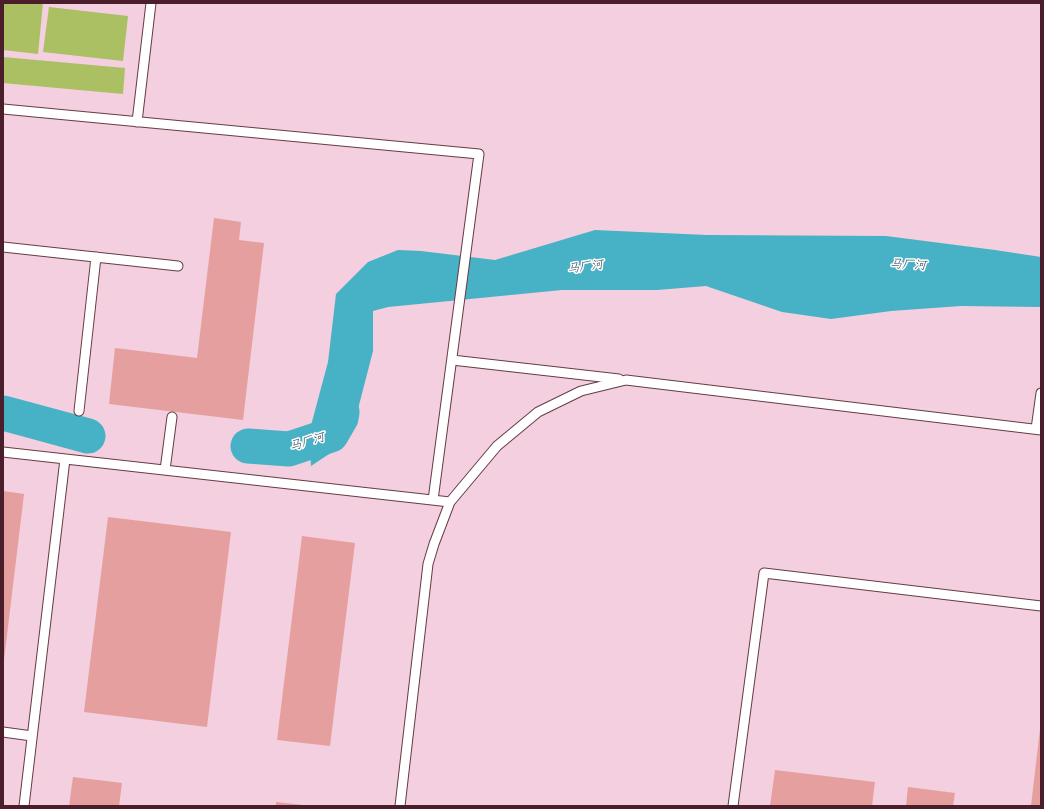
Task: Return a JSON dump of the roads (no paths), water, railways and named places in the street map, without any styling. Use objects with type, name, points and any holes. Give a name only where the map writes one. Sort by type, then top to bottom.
[{"type":"lane","points":[[137,122],[152,3]]},
{"type":"lane","points":[[3,109],[479,154],[433,500]]},
{"type":"lane","points":[[3,247],[178,266]]},
{"type":"lane","points":[[79,411],[96,257]]},
{"type":"lane","points":[[452,356],[626,380],[1038,429],[1041,393]]},
{"type":"lane","points":[[400,806],[428,564],[450,502],[497,446],[538,412],[581,391],[626,380]]},
{"type":"lane","points":[[165,470],[172,417]]},
{"type":"lane","points":[[3,452],[450,502]]},
{"type":"lane","points":[[24,806],[65,459]]},
{"type":"lane","points":[[733,806],[764,573],[1041,606]]},
{"type":"lane","points":[[3,732],[32,736]]},
{"type":"water","points":[[595,230],[707,235],[886,236],[1041,257],[1041,307],[961,306],[891,311],[831,319],[782,312],[706,286],[657,290],[562,290],[388,307],[373,311],[373,351],[358,409],[347,442],[311,466],[309,433],[328,362],[336,294],[368,262],[398,250],[421,251],[495,260]]},
{"type":"waterway","name":"马厂河","points":[[248,446],[289,449],[331,435],[341,418],[342,412]]},
{"type":"waterway","name":"马厂河","points":[[3,413],[88,436]]}]
